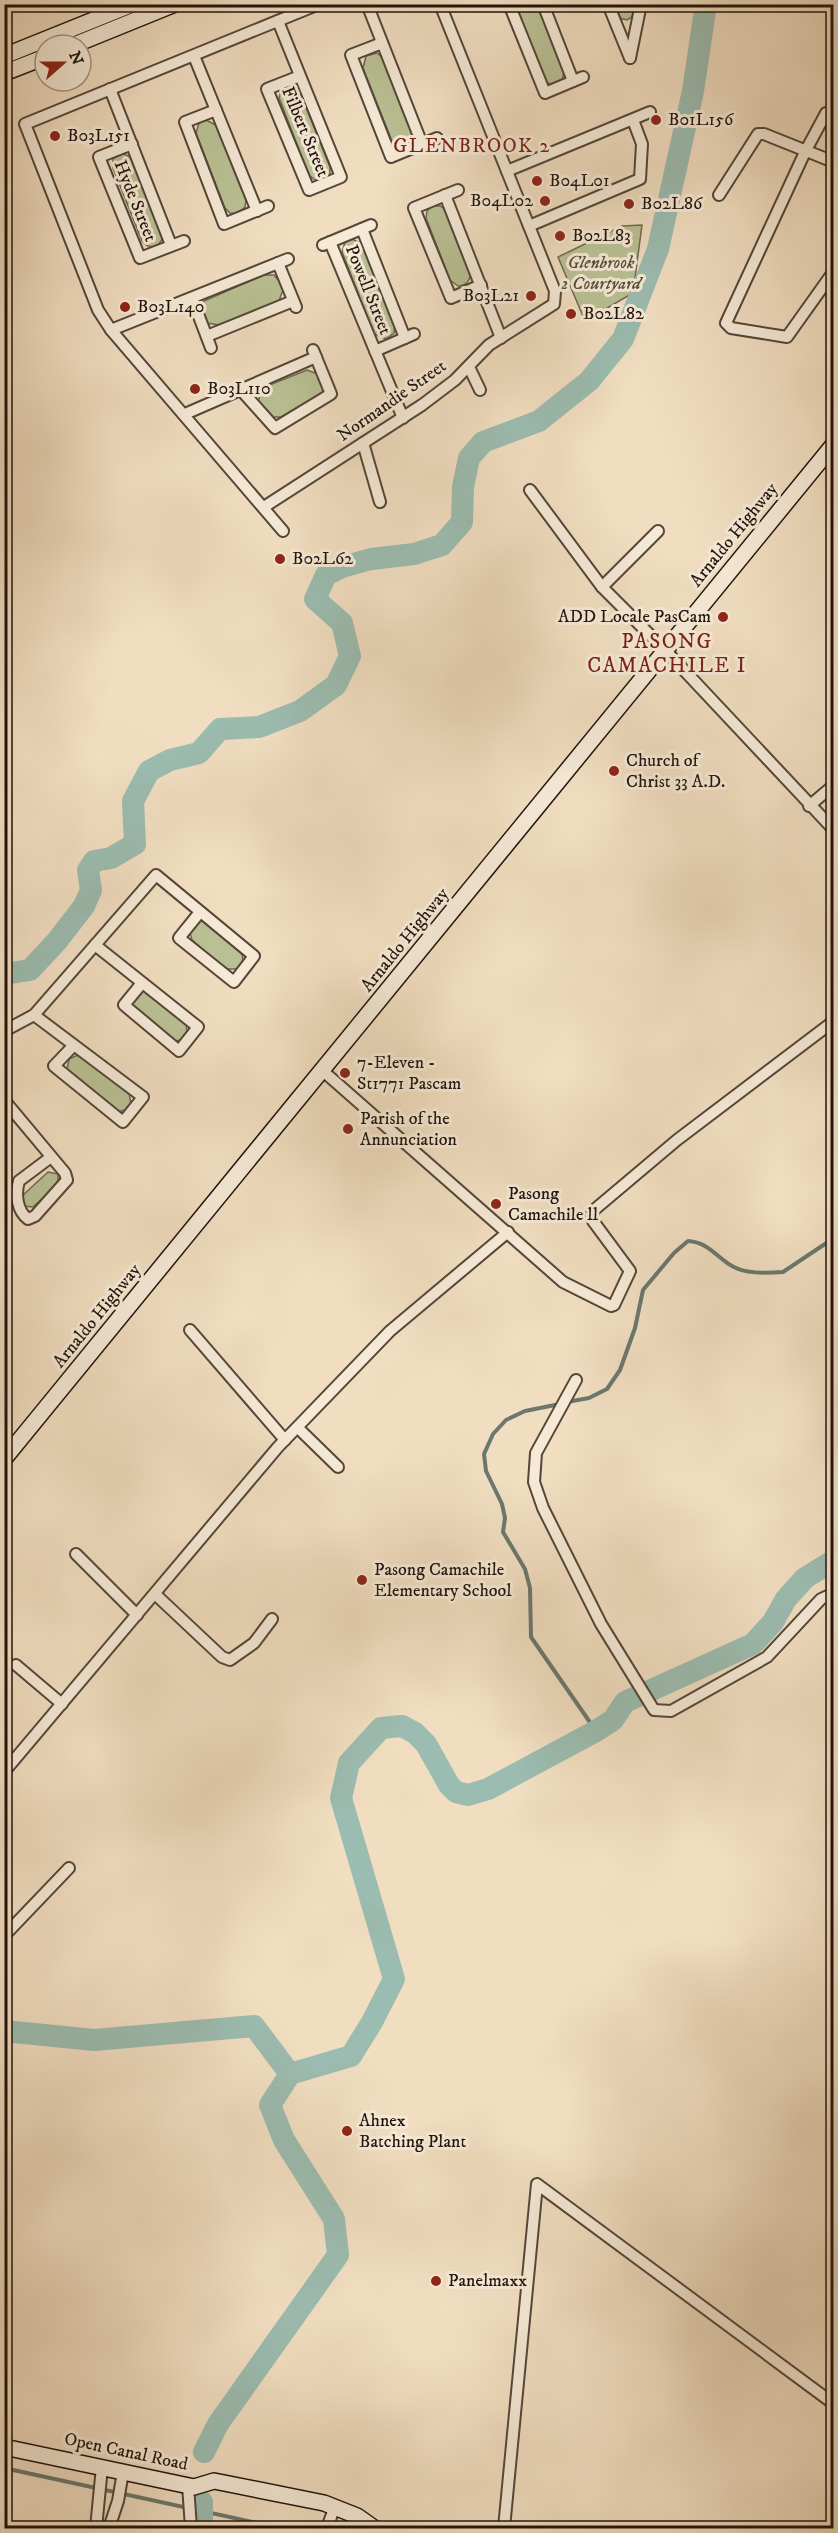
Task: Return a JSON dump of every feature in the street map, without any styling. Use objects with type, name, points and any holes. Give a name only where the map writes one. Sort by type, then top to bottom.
[{"type":"main road","points":[[4,56],[133,4]]},
{"type":"main road","points":[[93,37],[175,4]]},
{"type":"main road","points":[[4,73],[33,62]]},
{"type":"main road","name":"Arnaldo Highway","points":[[4,1459],[834,444]]},
{"type":"main road","name":"Open Canal Road","points":[[4,2447],[194,2487],[214,2481],[335,2506],[357,2516],[374,2529]]},
{"type":"street","points":[[283,531],[111,330],[98,310],[25,124],[319,4]]},
{"type":"street","points":[[367,4],[422,144]]},
{"type":"street","points":[[440,4],[529,226],[640,179],[642,144],[633,120]]},
{"type":"street","points":[[509,4],[545,93],[578,79],[543,4]]},
{"type":"street","points":[[608,4],[630,58],[641,4]]},
{"type":"street","name":"Filbert Street","points":[[278,21],[341,177],[309,190],[267,89],[300,76]]},
{"type":"street","points":[[382,43],[351,56],[392,157],[437,138]]},
{"type":"street","points":[[194,56],[256,211]]},
{"type":"street","name":"Hyde Street","points":[[110,89],[171,246]]},
{"type":"street","points":[[216,110],[185,122],[224,224],[268,206]]},
{"type":"street","points":[[507,171],[650,112]]},
{"type":"street","points":[[834,113],[826,113],[804,152],[726,322],[731,328],[787,337],[834,271]]},
{"type":"street","points":[[719,195],[758,134],[764,134],[804,152],[834,162]]},
{"type":"street","name":"Hyde Street","points":[[132,144],[99,157],[140,258],[184,241]]},
{"type":"street","points":[[458,190],[414,208],[451,298],[481,285]]},
{"type":"street","points":[[445,195],[501,338]]},
{"type":"street","name":"Normandie Street","points":[[264,507],[440,393],[489,345],[554,304],[555,291],[529,226]]},
{"type":"street","name":"Powell Street","points":[[375,351],[410,336],[366,227],[326,243],[403,418]]},
{"type":"street","points":[[111,330],[283,261],[295,304],[207,336]]},
{"type":"street","points":[[192,298],[212,348]]},
{"type":"street","points":[[185,414],[241,390],[315,353],[331,394],[275,428],[241,390]]},
{"type":"street","points":[[469,367],[480,390]]},
{"type":"street","points":[[363,443],[380,502]]},
{"type":"street","points":[[530,490],[602,586],[834,830]]},
{"type":"street","points":[[602,586],[658,531]]},
{"type":"street","points":[[809,806],[834,784]]},
{"type":"street","points":[[4,1031],[34,1015],[156,875],[254,956],[234,981],[178,938],[200,912]]},
{"type":"street","points":[[95,945],[198,1028],[178,1051],[124,1005],[142,983]]},
{"type":"street","points":[[34,1015],[74,1045],[143,1097],[123,1122],[54,1066],[74,1045]]},
{"type":"street","points":[[323,1071],[563,1282],[606,1306],[614,1305],[630,1271],[593,1221],[594,1210],[677,1140],[834,1021]]},
{"type":"street","points":[[6,1105],[51,1157],[67,1180],[35,1216],[28,1219],[24,1216],[16,1196],[19,1182],[51,1157]]},
{"type":"street","points":[[4,1772],[285,1440],[390,1331],[507,1232]]},
{"type":"street","points":[[190,1330],[285,1440]]},
{"type":"street","points":[[576,1380],[536,1453],[534,1482],[543,1508],[626,1668],[654,1710],[671,1711],[766,1657],[821,1599],[834,1593]]},
{"type":"street","points":[[298,1428],[338,1467]]},
{"type":"street","points":[[76,1554],[137,1615]]},
{"type":"street","points":[[155,1594],[222,1658],[230,1660],[254,1643],[272,1619]]},
{"type":"street","points":[[16,1665],[62,1704]]},
{"type":"street","points":[[4,1936],[69,1868]]},
{"type":"street","points":[[504,2529],[537,2184],[834,2404]]},
{"type":"street","points":[[96,2529],[102,2467]]},
{"type":"street","points":[[109,2529],[118,2501],[123,2472]]},
{"type":"street","points":[[188,2485],[191,2529]]},
{"type":"street","points":[[327,2529],[335,2506]]},
{"type":"green space","points":[[514,5],[537,5],[564,71],[562,82],[552,85],[546,82]]},
{"type":"green space","points":[[612,5],[635,5],[632,17],[627,20],[619,18]]},
{"type":"green space","points":[[377,53],[383,58],[413,133],[411,143],[406,146],[399,146],[392,141],[363,68],[366,56]]},
{"type":"green space","points":[[289,85],[299,90],[330,167],[330,174],[322,180],[315,180],[309,175],[279,98],[282,88]]},
{"type":"green space","points":[[206,120],[216,125],[246,200],[245,207],[237,214],[230,213],[225,208],[196,133],[199,123]]},
{"type":"green space","points":[[122,153],[132,158],[163,237],[159,244],[151,247],[142,241],[113,168],[113,159]]},
{"type":"green space","points":[[432,206],[440,206],[446,210],[470,272],[469,280],[464,285],[458,286],[450,280],[426,218],[427,211]]},
{"type":"green space","name":"Glenbrook 2 Courtyard","points":[[642,225],[633,293],[585,321],[558,257],[622,226]]},
{"type":"green space","points":[[352,239],[362,244],[395,325],[394,333],[386,339],[374,334],[342,252],[345,242]]},
{"type":"green space","points":[[264,275],[274,275],[284,287],[279,301],[220,325],[206,323],[200,310],[204,301]]},
{"type":"green space","points":[[307,370],[318,374],[323,388],[322,393],[281,417],[271,417],[258,402],[262,388]]},
{"type":"green space","points":[[199,921],[203,921],[242,951],[243,963],[237,969],[226,969],[192,940],[190,933]]},
{"type":"green space","points":[[141,991],[145,991],[186,1022],[187,1034],[182,1040],[174,1041],[132,1007],[132,1003]]},
{"type":"green space","points":[[80,1054],[129,1093],[131,1104],[125,1110],[117,1112],[67,1070],[69,1059]]},
{"type":"green space","points":[[48,1172],[58,1174],[58,1184],[33,1207],[23,1206],[22,1196]]},
{"type":"waterway","points":[[4,974],[30,970],[57,941],[84,906],[91,890],[88,870],[94,861],[111,858],[135,844],[133,801],[149,771],[170,760],[199,753],[220,729],[259,727],[300,711],[336,685],[350,656],[342,623],[315,599],[326,575],[342,567],[371,559],[414,554],[442,545],[462,522],[463,487],[469,458],[483,442],[539,421],[589,381],[623,339],[658,249],[693,91],[706,4]]},
{"type":"waterway","points":[[567,1402],[589,1398],[607,1389],[620,1370],[635,1328],[643,1290],[674,1253],[688,1241],[709,1248],[729,1265],[741,1270],[772,1273],[783,1272],[834,1238]]},
{"type":"waterway","points":[[560,1404],[525,1411],[506,1420],[493,1434],[484,1454],[486,1471],[502,1504],[505,1518],[503,1532],[525,1569],[530,1588],[531,1637],[596,1731]]},
{"type":"waterway","points":[[204,2452],[218,2424],[338,2255],[334,2219],[284,2140],[270,2105],[290,2074],[351,2056],[394,1979],[341,1798],[349,1763],[381,1728],[402,1726],[415,1733],[426,1744],[449,1785],[456,1792],[468,1795],[488,1789],[596,1731],[613,1720],[625,1702],[753,1644],[773,1622],[786,1599],[805,1578],[834,1560]]},
{"type":"waterway","points":[[4,2031],[94,2040],[254,2026],[290,2074]]},
{"type":"waterway","points":[[4,2468],[280,2528]]},
{"type":"waterway","points":[[202,2502],[202,2528]]},
{"type":"place","name":"B01L156","points":[[656,120]]},
{"type":"place","name":"B03L151","points":[[55,136]]},
{"type":"place","name":"B04L01","points":[[537,181]]},
{"type":"place","name":"B04L02","points":[[545,201]]},
{"type":"place","name":"B02L86","points":[[629,204]]},
{"type":"place","name":"B02L83","points":[[560,236]]},
{"type":"place","name":"B03L21","points":[[531,296]]},
{"type":"place","name":"B03L140","points":[[125,307]]},
{"type":"place","name":"B02L82","points":[[571,314]]},
{"type":"place","name":"B03L110","points":[[195,389]]},
{"type":"place","name":"B02L62","points":[[280,559]]},
{"type":"place","name":"ADD Locale PasCam","points":[[723,617]]},
{"type":"place","name":"Church of Christ 33 A.D.","points":[[614,771]]},
{"type":"place","name":"7-Eleven - St1771 Pascam","points":[[345,1073]]},
{"type":"place","name":"Parish of the Annunciation","points":[[348,1129]]},
{"type":"place","name":"Pasong Camachile ll","points":[[496,1204]]},
{"type":"place","name":"Pasong Camachile Elementary School","points":[[362,1580]]},
{"type":"place","name":"Ahnex Batching Plant","points":[[347,2131]]},
{"type":"place","name":"Panelmaxx","points":[[436,2281]]},
{"type":"district","name":"GLENBROOK 2","points":[[472,146]]},
{"type":"district","name":"PASONG CAMACHILE I","points":[[667,654]]}]
